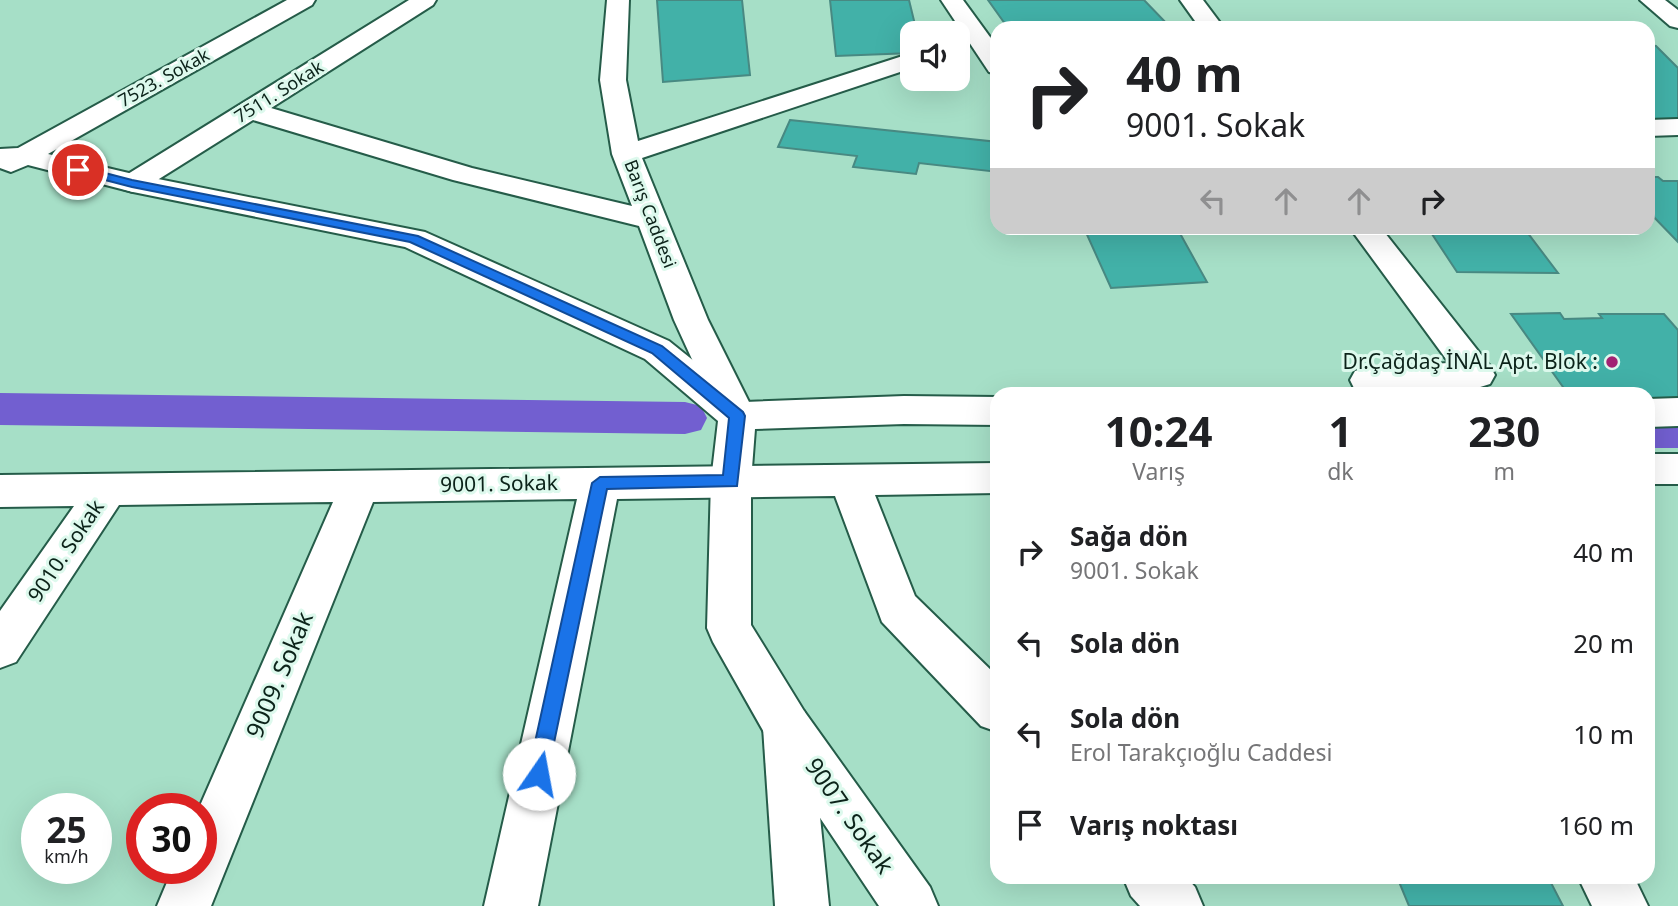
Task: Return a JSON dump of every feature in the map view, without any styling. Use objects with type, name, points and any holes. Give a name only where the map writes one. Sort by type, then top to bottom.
[{"type":"street","points":[[6,156],[261,0]]},
{"type":"street","name":"7523. Sokak","points":[[6,156],[304,0]]},
{"type":"street","name":"7511. Sokak","points":[[132,183],[425,0]]},
{"type":"street","name":"Barış Caddesi","points":[[618,0],[613,80],[626,154],[691,320],[737,416]]},
{"type":"street","points":[[952,0],[960,21]]},
{"type":"street","points":[[1191,0],[1207,21]]},
{"type":"street","points":[[1651,0],[1678,21]]},
{"type":"street","points":[[970,44],[990,60]]},
{"type":"street","points":[[626,154],[900,64]]},
{"type":"street","points":[[249,110],[463,174],[650,220]]},
{"type":"street","points":[[1655,128],[1678,127]]},
{"type":"street","points":[[6,156],[414,239],[657,349],[737,416],[904,410],[990,411]]},
{"type":"street","points":[[1370,235],[1477,375],[1368,380],[1372,387]]},
{"type":"street","points":[[1655,413],[1678,412]]},
{"type":"street","name":"9007. Sokak","points":[[737,416],[731,481],[729,628],[787,727],[911,906]]},
{"type":"street","name":"9001. Sokak","points":[[0,491],[990,478]]},
{"type":"street","points":[[849,480],[898,608],[990,702]]},
{"type":"street","points":[[511,906],[600,483]]},
{"type":"street","name":"9009. Sokak","points":[[217,826],[360,486]]},
{"type":"street","name":"9010. Sokak","points":[[0,648],[108,489]]},
{"type":"street","name":"9007. Sokak","points":[[787,727],[802,906]]},
{"type":"street","name":"9009. Sokak","points":[[184,906],[193,884]]},
{"type":"street","points":[[1156,884],[1176,906]]},
{"type":"street","points":[[1609,884],[1621,906]]},
{"type":"building","points":[[657,0],[742,0],[750,75],[663,82]]},
{"type":"building","points":[[830,0],[909,0],[914,21],[900,21],[900,53],[836,56]]},
{"type":"building","points":[[988,0],[1144,0],[1164,21],[1003,21]]},
{"type":"building","points":[[1655,46],[1678,68],[1678,120],[1655,119]]},
{"type":"building","points":[[790,120],[990,141],[990,171],[919,163],[916,174],[853,167],[857,156],[778,147]]},
{"type":"building","points":[[1655,177],[1663,181],[1678,181],[1678,242],[1655,218]]},
{"type":"building","points":[[1087,235],[1181,235],[1207,282],[1111,288]]},
{"type":"building","points":[[1433,235],[1529,235],[1558,273],[1457,272]]},
{"type":"building","name":"Dr.Çağdaş İNAL Apt. Blok :","points":[[1560,313],[1564,319],[1602,318],[1599,314],[1664,314],[1678,330],[1678,404],[1655,404],[1655,387],[1563,387],[1511,314]]},
{"type":"building","points":[[1400,884],[1552,884],[1563,906],[1409,906]]},
{"type":"waterway","points":[[0,409],[685,418]]},
{"type":"waterway","points":[[1655,431],[1678,431]]},
{"type":"place","name":"Dr.Çağdaş İNAL Apt. Blok :","points":[[1612,362]]},
{"type":"route","points":[[78,170],[414,239],[657,349],[737,416],[731,481],[600,483],[539,774]]}]
